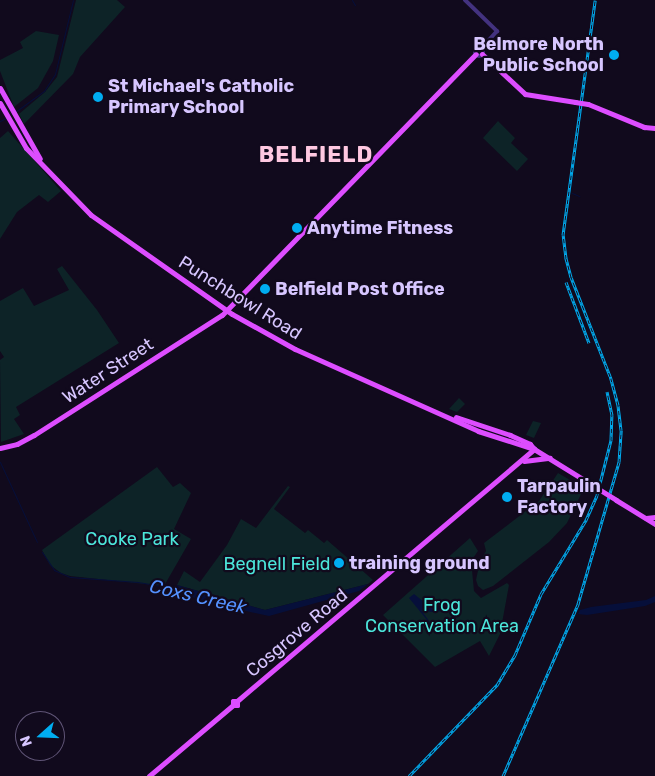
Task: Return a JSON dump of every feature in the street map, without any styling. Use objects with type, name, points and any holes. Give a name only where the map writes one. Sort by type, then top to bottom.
[{"type":"main road","points":[[480,53],[525,94],[588,104],[644,127],[655,128]]},
{"type":"main road","name":"Water Street","points":[[0,448],[17,444],[34,434],[228,310],[480,53]]},
{"type":"main road","name":"Punchbowl Road","points":[[0,88],[45,166]]},
{"type":"main road","name":"Punchbowl Road","points":[[2,107],[26,148],[97,221],[228,310],[295,349],[478,431],[534,449],[553,459],[655,524]]},
{"type":"main road","name":"Cosgrove Road","points":[[148,776],[522,462],[534,449]]},
{"type":"main road","points":[[522,462],[553,459]]},
{"type":"main road","points":[[646,518],[655,517]]},
{"type":"street","points":[[465,0],[498,31],[480,53]]},
{"type":"green space","points":[[76,0],[117,0],[125,7],[80,57],[73,74],[24,124],[19,114],[45,92],[57,77]]},
{"type":"green space","points":[[36,31],[59,35],[53,61],[38,88],[14,107],[0,71],[0,60],[23,48],[20,42]]},
{"type":"green space","points":[[498,121],[515,138],[511,143],[528,159],[517,171],[483,138]]},
{"type":"green space","points":[[8,131],[61,191],[48,202],[39,195],[17,212],[0,239],[0,138]]},
{"type":"green space","points":[[62,266],[97,310],[119,343],[16,407],[20,415],[14,419],[24,434],[1,442],[0,360],[4,357],[0,351],[0,301],[23,288],[34,306],[69,290],[57,269]]},
{"type":"green space","points":[[459,398],[465,404],[457,412],[449,409]]},
{"type":"green space","points":[[533,421],[541,423],[534,438],[526,435]]},
{"type":"green space","name":"Cooke Park","points":[[157,467],[173,487],[180,483],[191,493],[174,529],[191,539],[164,586],[70,576],[61,573],[50,565],[42,550]]},
{"type":"green space","points":[[558,473],[584,488],[567,523],[549,542],[493,586],[483,590],[478,586],[476,580],[480,561],[486,551],[484,543],[539,501]]},
{"type":"green space","name":"Begnell Field","points":[[288,486],[290,487],[274,509],[305,533],[308,530],[324,543],[327,540],[373,580],[368,584],[265,610],[177,585],[184,571],[200,582],[227,545],[241,519],[256,528]]},
{"type":"green space","name":"Frog Conservation Area","points":[[470,538],[478,551],[469,564],[472,570],[474,591],[481,598],[507,583],[509,585],[500,634],[489,656],[480,641],[435,667],[383,615]]},
{"type":"water","points":[[368,584],[359,591],[269,616],[213,604],[174,591],[177,585],[265,610]]},
{"type":"water","points":[[414,594],[429,606],[453,604],[453,610],[432,612],[421,610],[437,632],[409,598]]},
{"type":"water","points":[[655,596],[655,602],[645,606],[587,615],[578,614],[580,610],[591,607],[646,600]]},
{"type":"waterway","points":[[15,112],[44,91],[55,74],[73,0]]},
{"type":"waterway","points":[[352,0],[355,5]]},
{"type":"waterway","points":[[0,121],[6,118]]},
{"type":"waterway","points":[[572,193],[579,196]]},
{"type":"waterway","name":"Coxs Creek","points":[[0,462],[37,542]]},
{"type":"waterway","name":"Coxs Creek","points":[[42,552],[54,570],[70,577],[138,582],[176,589]]},
{"type":"railway","points":[[503,776],[578,604],[619,462],[621,430],[618,405],[610,376],[571,277],[563,235],[595,0]]},
{"type":"railway","points":[[566,282],[589,343]]},
{"type":"railway","points":[[409,776],[497,685],[515,655],[541,594],[586,520],[597,495],[611,440],[612,415],[607,392]]},
{"type":"place","name":"Belmore North Public School","points":[[614,55]]},
{"type":"place","name":"St Michael's Catholic Primary School","points":[[98,97]]},
{"type":"place","name":"Anytime Fitness","points":[[297,228]]},
{"type":"place","name":"Belfield Post Office","points":[[265,289]]},
{"type":"place","name":"Tarpaulin Factory","points":[[507,497]]},
{"type":"place","name":"training ground","points":[[339,563]]},
{"type":"district","name":"BELFIELD","points":[[316,155]]}]
